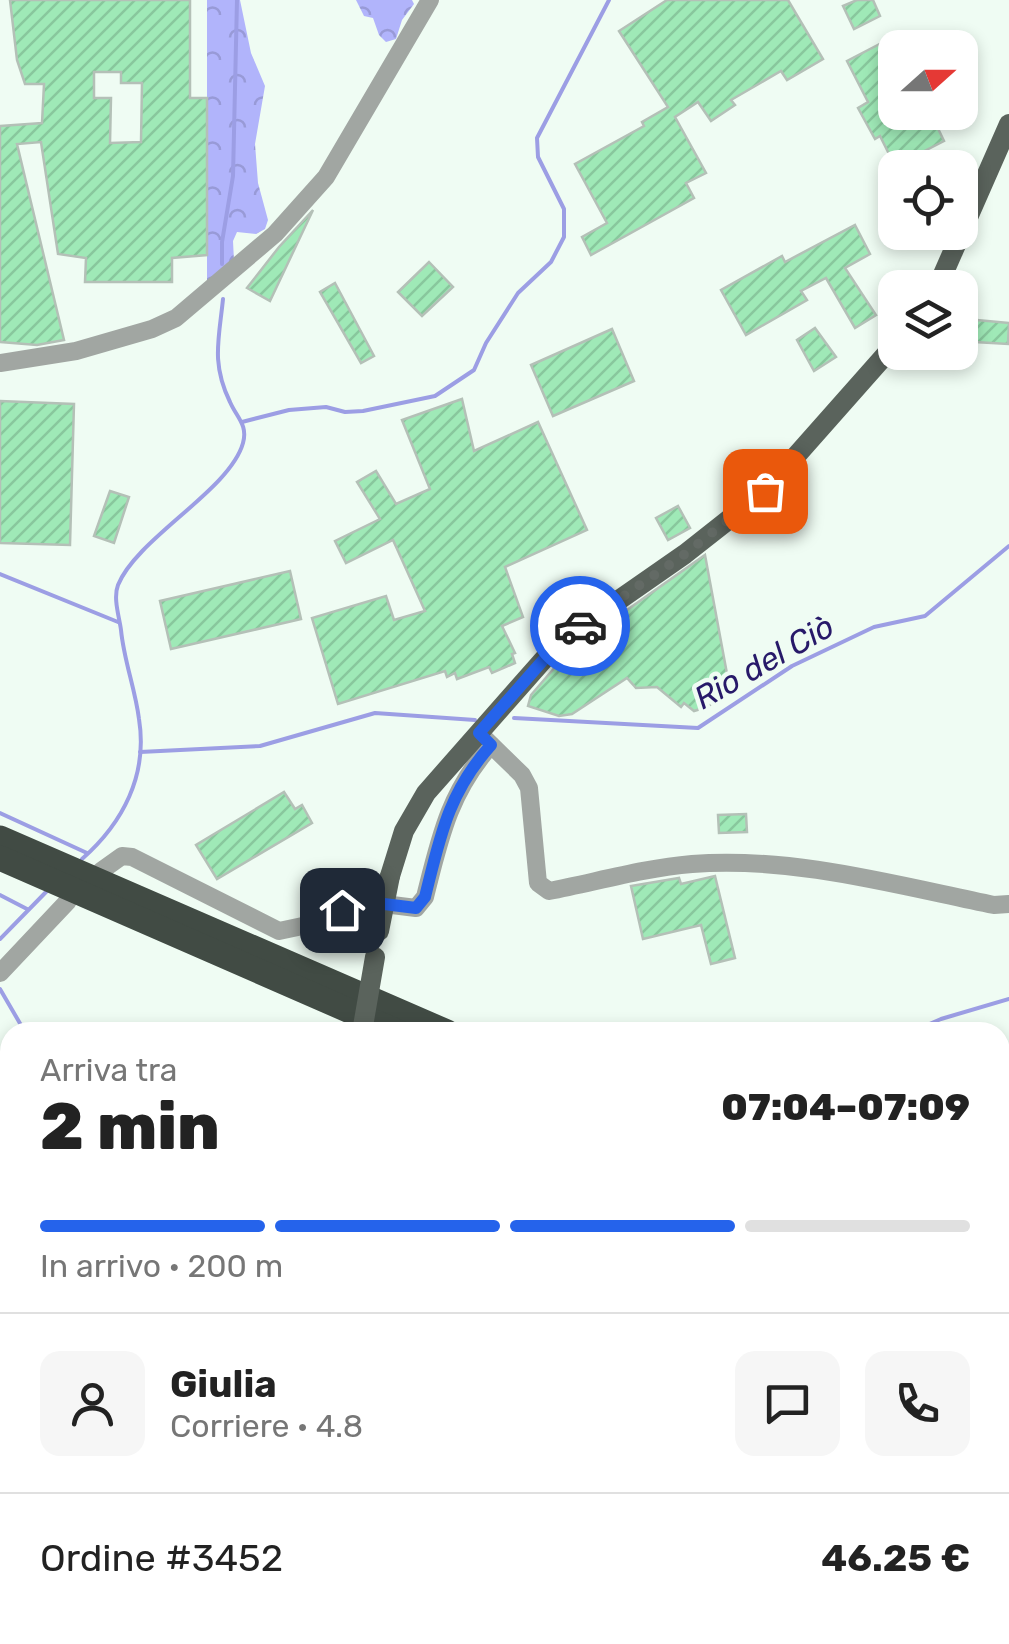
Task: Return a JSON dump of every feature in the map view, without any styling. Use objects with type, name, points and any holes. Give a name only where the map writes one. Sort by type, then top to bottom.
[{"type":"highway","points":[[0,838],[424,1022]]},
{"type":"highway","points":[[0,858],[375,1022]]},
{"type":"main road","points":[[945,270],[1009,124]]},
{"type":"main road","points":[[364,1022],[390,876],[412,814],[426,793],[485,739],[560,641],[685,554],[765,491],[878,363]]},
{"type":"street","points":[[0,363],[76,351],[176,318],[275,234],[314,194],[430,0]]},
{"type":"street","points":[[101,871],[122,856],[132,857],[279,932],[312,924],[354,904],[416,908],[425,897],[452,801],[485,739],[522,775],[528,788],[538,882],[549,891],[691,864],[769,866],[860,878],[994,905],[1009,904]]},
{"type":"street","points":[[2,972],[68,902]]},
{"type":"green space","points":[[207,0],[240,0],[251,53],[265,86],[255,144],[258,183],[268,220],[265,229],[256,234],[237,232],[233,241],[234,261],[207,281]]},
{"type":"green space","points":[[356,0],[412,0],[414,4],[402,20],[396,39],[386,42],[373,18],[364,16]]},
{"type":"building","points":[[10,0],[190,0],[190,98],[207,98],[207,255],[172,258],[172,282],[85,282],[86,258],[58,254],[41,142],[17,144],[64,340],[37,345],[0,342],[0,126],[42,123],[44,84],[25,84],[17,60]],"holes":[[[94,72],[121,72],[121,83],[142,83],[141,142],[110,143],[111,98],[94,98]]]},
{"type":"building","points":[[667,0],[788,0],[823,59],[787,80],[781,71],[731,100],[735,105],[711,121],[698,102],[675,117],[706,173],[686,183],[694,198],[591,255],[582,237],[607,223],[575,164],[644,126],[642,122],[668,107],[619,31]]},
{"type":"building","points":[[857,0],[873,0],[880,16],[854,29],[843,6]]},
{"type":"building","points":[[878,45],[878,130],[939,130],[944,141],[926,150],[887,150],[880,136],[875,139],[858,108],[868,102],[847,61]]},
{"type":"building","points":[[313,210],[270,301],[247,288],[279,247]]},
{"type":"building","points":[[855,225],[870,254],[845,268],[876,315],[855,328],[826,278],[801,291],[807,300],[746,335],[721,290],[782,256],[785,262]]},
{"type":"building","points":[[429,262],[453,287],[422,316],[398,292]]},
{"type":"building","points":[[335,283],[374,356],[361,363],[320,292]]},
{"type":"building","points":[[978,320],[1009,323],[1008,344],[978,342]]},
{"type":"building","points":[[815,328],[836,357],[814,371],[797,340]]},
{"type":"building","points":[[612,329],[634,381],[553,416],[531,365]]},
{"type":"building","points":[[462,399],[474,451],[538,422],[587,530],[505,567],[523,617],[502,626],[515,653],[515,663],[492,673],[489,667],[457,679],[455,673],[447,677],[445,671],[338,704],[312,618],[386,596],[394,620],[425,611],[393,540],[346,563],[335,541],[380,519],[357,482],[376,471],[396,504],[430,489],[402,420]]},
{"type":"building","points":[[0,401],[74,404],[70,545],[0,543]]},
{"type":"building","points":[[110,491],[129,497],[114,543],[94,536]]},
{"type":"building","points":[[678,506],[690,528],[668,540],[656,518]]},
{"type":"building","points":[[705,555],[730,690],[707,707],[694,711],[684,703],[681,707],[657,687],[636,688],[627,678],[572,714],[559,716],[528,706],[531,695],[569,651]]},
{"type":"building","points":[[290,571],[301,619],[171,649],[160,601]]},
{"type":"building","points":[[284,792],[295,809],[302,805],[312,823],[217,879],[196,845]]},
{"type":"building","points":[[746,814],[747,832],[719,833],[718,815]]},
{"type":"building","points":[[715,876],[735,958],[711,964],[701,925],[643,939],[631,886],[679,878],[681,884]]},
{"type":"waterway","points":[[222,264],[233,176],[237,0]]},
{"type":"waterway","points":[[242,422],[289,410],[326,407],[363,411],[435,396],[474,370],[518,293],[551,262],[564,237],[564,209],[538,157],[537,138],[609,0]]},
{"type":"waterway","points":[[82,859],[120,814],[140,759],[139,719],[117,607],[118,585],[144,550],[221,478],[243,443],[243,426],[224,388],[218,363],[223,299]]},
{"type":"waterway","name":"Rio del Ciò","points":[[514,718],[698,728],[792,666],[874,627],[925,616],[1009,546]]},
{"type":"waterway","points":[[0,574],[118,622]]},
{"type":"waterway","name":"Rio del Ciò","points":[[140,752],[260,746],[375,713],[475,720]]},
{"type":"waterway","points":[[0,813],[87,853]]},
{"type":"waterway","points":[[0,939],[46,892]]},
{"type":"waterway","points":[[0,895],[27,909]]},
{"type":"waterway","points":[[0,989],[19,1022]]},
{"type":"waterway","points":[[934,1022],[1009,999]]},
{"type":"way so far","points":[[580,626],[685,554],[765,491]]},
{"type":"route","points":[[342,910],[368,902],[416,908],[425,897],[445,816],[470,769],[491,745],[479,733],[560,641],[580,626]]}]
